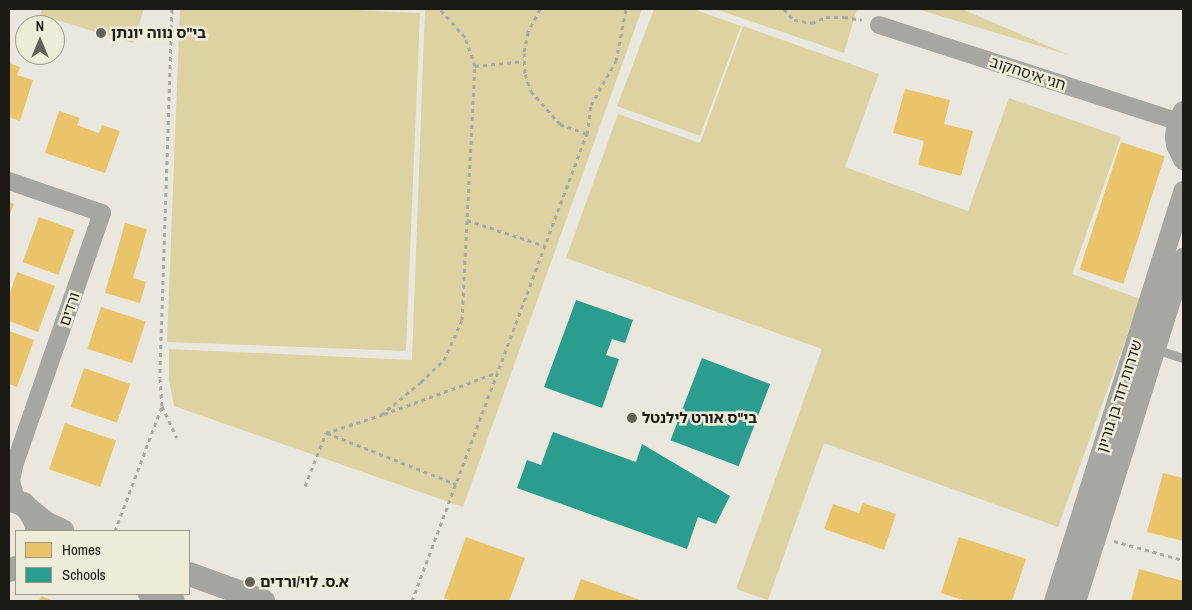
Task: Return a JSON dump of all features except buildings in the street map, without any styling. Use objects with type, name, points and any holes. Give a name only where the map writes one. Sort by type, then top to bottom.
[{"type":"main road","points":[[23,510],[60,530]]},
{"type":"main road","points":[[190,574],[263,601]]},
{"type":"main road","points":[[153,595],[173,601]]},
{"type":"street","name":"חגי איסחקוב","points":[[879,24],[1180,116]]},
{"type":"street","points":[[1180,116],[1175,128],[1176,144],[1183,159]]},
{"type":"street","name":"ורדים","points":[[9,181],[102,213],[14,466],[11,481],[23,510]]},
{"type":"street","name":"שדרות דוד בן גוריון","points":[[1075,601],[1096,536],[1183,191]]},
{"type":"street","name":"שדרות דוד בן גוריון","points":[[1054,601],[1145,347],[1183,258]]},
{"type":"lane","points":[[1145,347],[1183,358]]},
{"type":"path","points":[[172,9],[160,378],[162,406],[177,438]]},
{"type":"path","points":[[381,415],[444,360],[462,320],[476,66],[465,37],[440,9]]},
{"type":"path","points":[[540,9],[528,32],[524,61],[525,74],[531,91],[560,124],[587,134]]},
{"type":"path","points":[[412,601],[587,134],[590,105],[616,61],[626,9]]},
{"type":"path","points":[[784,9],[794,20],[812,23],[826,17],[844,16],[879,24]]},
{"type":"path","points":[[476,66],[524,61]]},
{"type":"path","points":[[467,220],[545,246]]},
{"type":"path","points":[[326,433],[498,372]]},
{"type":"path","points":[[115,530],[162,406]]},
{"type":"path","points":[[326,433],[456,484]]},
{"type":"path","points":[[305,486],[326,433]]},
{"type":"path","points":[[1096,536],[1183,560]]},
{"type":"shaded area","points":[[42,9],[144,9],[133,43],[65,23],[65,15],[40,15]]},
{"type":"shaded area","points":[[180,9],[329,9],[420,13],[406,351],[167,342]]},
{"type":"shaded area","points":[[425,9],[642,9],[463,507],[174,406],[169,380],[169,349],[412,360]]},
{"type":"shaded area","points":[[654,9],[693,9],[741,26],[700,136],[617,106]]},
{"type":"shaded area","points":[[715,9],[857,9],[844,53]]},
{"type":"shaded area","points":[[917,9],[962,9],[1069,55]]},
{"type":"shaded area","points":[[743,26],[879,74],[845,167],[968,211],[1009,98],[1121,137],[1072,274],[1140,299],[1058,527],[824,443],[768,600],[736,589],[822,349],[566,258],[618,114],[700,143]]},
{"type":"place","name":"בי\"ס נווה יונתן","points":[[101,33]]},
{"type":"place","name":"בי\"ס אורט לילנטל","points":[[632,418]]},
{"type":"place","name":"א.ס. לוי/ורדים","points":[[250,582]]}]
